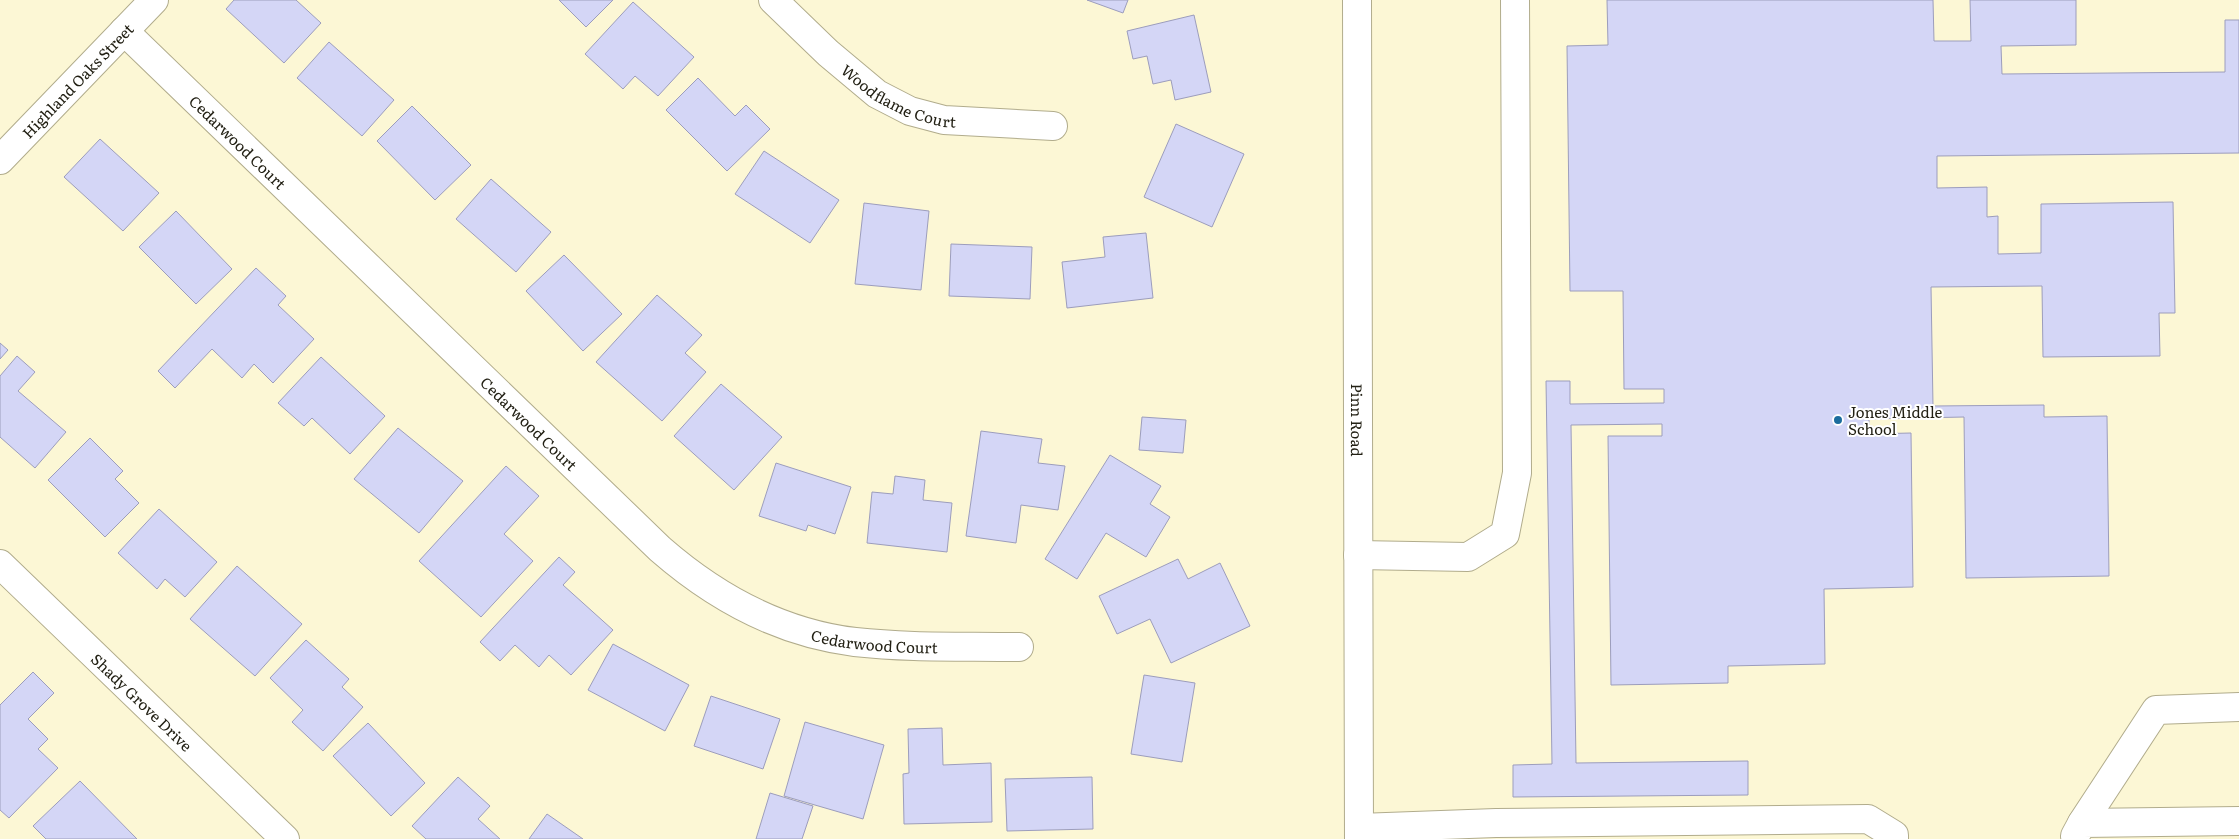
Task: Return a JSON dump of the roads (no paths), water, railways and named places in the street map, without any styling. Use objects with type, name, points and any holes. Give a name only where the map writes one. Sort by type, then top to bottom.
[{"type":"street","name":"Highland Oaks Street","points":[[0,160],[154,0]]},
{"type":"street","name":"Woodflame Court","points":[[772,0],[828,53],[877,94],[910,111],[944,120],[1054,126]]},
{"type":"street","name":"Pinn Road","points":[[1357,0],[1359,833]]},
{"type":"street","points":[[1358,555],[1468,557],[1505,534],[1517,473],[1515,0]]},
{"type":"street","name":"Cedarwood Court","points":[[124,31],[660,549],[688,573],[750,611],[784,625],[819,635],[855,642],[914,646],[1018,647]]},
{"type":"street","name":"Shady Grove Drive","points":[[0,564],[285,839]]},
{"type":"street","points":[[2078,831],[2156,710],[2239,707]]},
{"type":"street","points":[[1359,833],[1496,824],[1868,819],[1894,834],[1894,839]]},
{"type":"street","points":[[2078,831],[2239,821]]},
{"type":"place","name":"Jones Middle School","points":[[1838,420]]}]
